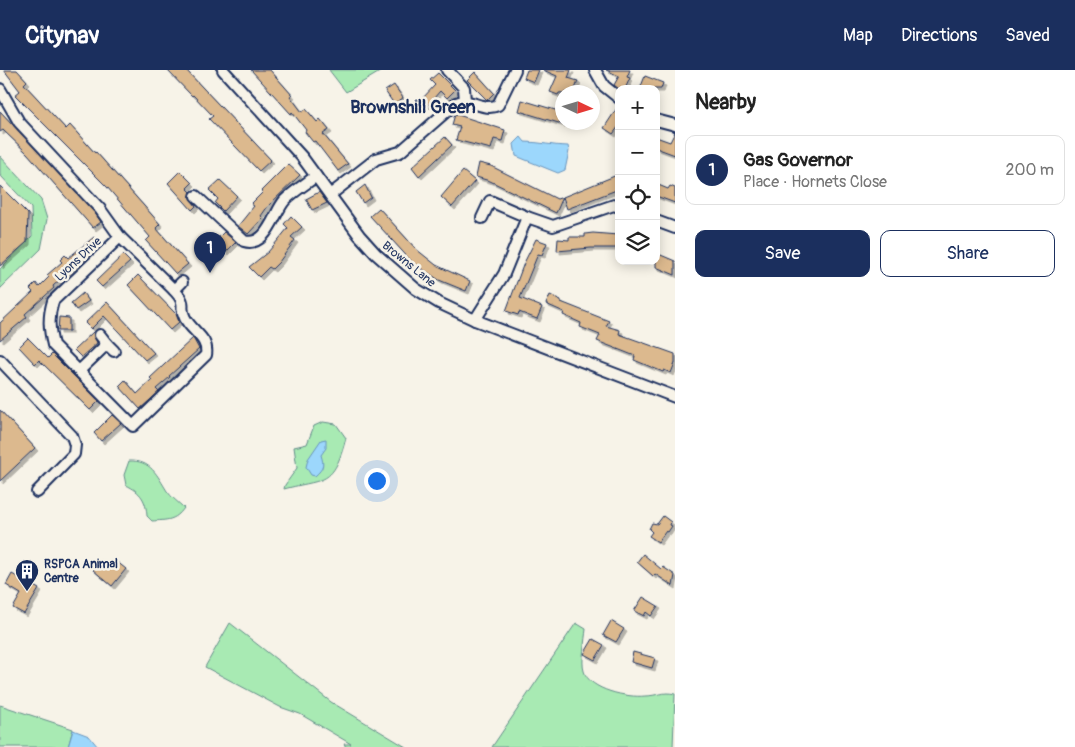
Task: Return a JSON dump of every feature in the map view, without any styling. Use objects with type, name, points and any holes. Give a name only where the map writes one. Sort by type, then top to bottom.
[{"type":"street","name":"Browns Lane","points":[[223,70],[288,140],[359,235],[394,271],[416,289],[439,303],[475,320],[675,397]]},
{"type":"street","points":[[448,70],[464,88],[465,101]]},
{"type":"street","points":[[330,195],[376,159],[400,152],[452,106],[465,101],[487,107],[498,105],[515,70]]},
{"type":"street","points":[[595,70],[604,86],[615,95]]},
{"type":"street","name":"Lyons Drive","points":[[0,90],[19,122],[100,209],[120,236],[53,301],[49,314],[49,327],[53,345],[80,370],[130,430],[206,355],[207,348],[204,341],[185,319],[184,301],[174,290]]},
{"type":"street","points":[[660,121],[675,126]]},
{"type":"street","points":[[196,196],[244,241],[252,242],[269,228],[284,201],[316,176]]},
{"type":"street","points":[[482,218],[490,201],[553,226],[615,205]]},
{"type":"street","points":[[475,320],[504,274],[527,217]]},
{"type":"street","points":[[660,222],[675,228]]},
{"type":"street","points":[[120,236],[174,290],[182,282]]},
{"type":"street","points":[[80,370],[107,344]]},
{"type":"street","points":[[0,360],[72,436],[75,445],[74,454],[37,492]]},
{"type":"green space","points":[[329,70],[383,70],[346,92]]},
{"type":"green space","points":[[0,156],[41,200],[47,219],[41,249],[0,289],[0,269],[32,236],[31,208],[0,175]]},
{"type":"green space","points":[[323,422],[336,424],[346,438],[337,465],[326,478],[284,489],[297,468],[294,447],[307,444],[314,426]]},
{"type":"green space","points":[[129,461],[137,461],[148,466],[169,493],[184,508],[181,512],[174,518],[152,521],[147,516],[142,497],[126,485],[124,475]]},
{"type":"green space","points":[[230,623],[331,702],[406,747],[346,747],[344,744],[351,744],[300,714],[280,707],[205,667]]},
{"type":"green space","points":[[576,623],[586,629],[583,667],[587,678],[593,683],[601,688],[629,696],[675,694],[673,747],[492,747]]},
{"type":"green space","points":[[0,705],[73,729],[68,747],[0,747]]},
{"type":"water","points":[[521,137],[525,142],[568,146],[569,151],[565,170],[558,173],[516,156],[514,144]]},
{"type":"water","points":[[326,439],[326,448],[321,455],[322,468],[315,476],[311,475],[306,467],[308,459],[321,440]]},
{"type":"water","points":[[73,730],[89,736],[98,747],[68,747]]},
{"type":"building","points":[[4,70],[17,70],[27,81],[24,84],[66,129],[70,125],[96,152],[160,224],[156,228],[188,264],[176,274],[146,241],[150,237],[107,187],[15,95],[20,91]]},
{"type":"building","points":[[167,70],[186,70],[271,160],[259,171],[209,119],[213,116]]},
{"type":"building","points":[[251,70],[270,70],[292,95],[290,96],[302,112],[306,109],[317,122],[320,119],[329,130],[323,134],[348,164],[338,171],[315,141],[313,142],[305,132],[306,130],[292,112],[291,114]]},
{"type":"building","points":[[527,70],[539,70],[534,82],[524,78]]},
{"type":"building","points":[[543,70],[571,70],[568,78],[578,81],[577,85],[555,85],[555,94],[550,92],[557,76]]},
{"type":"building","points":[[606,70],[630,70],[627,77],[630,78],[627,85],[614,85],[619,76]]},
{"type":"building","points":[[475,72],[494,93],[487,100],[467,80]]},
{"type":"building","points":[[438,73],[455,90],[447,98],[440,91],[427,106],[421,100],[435,85],[430,80]]},
{"type":"building","points":[[645,76],[663,83],[661,89],[660,85],[642,85]]},
{"type":"building","points":[[394,85],[403,98],[394,104],[385,91]]},
{"type":"building","points":[[522,100],[555,110],[555,122],[519,111]]},
{"type":"building","points":[[0,111],[95,213],[101,222],[93,228],[27,153],[3,130],[0,132]]},
{"type":"building","points":[[615,111],[615,131],[613,134],[604,128]]},
{"type":"building","points":[[455,114],[505,130],[502,141],[494,139],[491,149],[456,140],[460,127],[452,125]]},
{"type":"building","points":[[675,132],[675,155],[660,149],[660,138],[670,142]]},
{"type":"building","points":[[445,137],[452,145],[419,176],[412,167]]},
{"type":"building","points":[[479,163],[491,166],[557,199],[563,197],[556,213],[490,181],[476,177]]},
{"type":"building","points":[[288,164],[300,175],[268,206],[261,216],[263,218],[248,234],[238,226],[254,206],[251,204],[263,192],[261,191]]},
{"type":"building","points":[[180,171],[192,183],[187,188],[191,192],[190,198],[196,206],[192,210],[168,183]]},
{"type":"building","points":[[463,171],[475,181],[452,207],[441,197]]},
{"type":"building","points":[[615,176],[615,191],[567,209],[563,197]]},
{"type":"building","points":[[220,180],[237,196],[223,211],[215,203],[218,199],[209,190]]},
{"type":"building","points":[[365,185],[371,197],[363,203],[356,192]]},
{"type":"building","points":[[0,186],[28,214],[27,242],[0,266]]},
{"type":"building","points":[[660,186],[668,189],[670,186],[675,188],[675,203],[660,197]]},
{"type":"building","points":[[319,192],[327,203],[312,210],[306,199]]},
{"type":"building","points":[[379,208],[416,249],[436,265],[470,281],[466,291],[439,280],[413,263],[370,216]]},
{"type":"building","points":[[291,216],[302,227],[291,237],[295,240],[279,262],[272,269],[269,267],[259,277],[249,267],[268,252],[279,239],[288,228],[284,224]]},
{"type":"building","points":[[224,232],[236,242],[226,252],[216,240]]},
{"type":"building","points":[[585,234],[615,235],[615,248],[557,251],[558,239],[569,240],[569,237],[585,237]]},
{"type":"building","points":[[94,237],[100,244],[53,286],[54,288],[25,314],[27,317],[0,340],[0,323],[33,292],[30,289],[36,283],[39,287],[49,277],[47,275],[62,262],[60,260],[65,255],[68,258]]},
{"type":"building","points":[[536,239],[547,243],[542,255],[538,254],[520,298],[542,307],[537,319],[519,312],[518,315],[506,311],[524,263]]},
{"type":"building","points":[[123,255],[130,262],[102,287],[96,281]]},
{"type":"building","points":[[660,255],[675,261],[675,275],[656,267],[656,265],[660,265]]},
{"type":"building","points":[[138,275],[176,314],[179,322],[170,330],[128,285]]},
{"type":"building","points":[[83,293],[89,301],[76,310],[71,303]]},
{"type":"building","points":[[550,295],[561,300],[561,302],[609,321],[606,326],[620,330],[619,334],[675,354],[675,363],[671,373],[664,370],[663,372],[634,360],[635,356],[597,341],[600,335],[580,327],[581,323],[563,315],[564,312],[546,304]]},
{"type":"building","points":[[107,302],[154,353],[145,360],[104,316],[91,329],[85,323]]},
{"type":"building","points":[[59,317],[69,318],[69,331],[58,331]]},
{"type":"building","points":[[93,332],[97,343],[81,357],[74,350]]},
{"type":"building","points":[[28,338],[48,358],[52,354],[99,401],[90,410],[39,360],[35,364],[19,347]]},
{"type":"building","points":[[193,338],[199,349],[156,389],[159,392],[140,409],[119,386],[125,380],[137,394],[152,380],[150,378]]},
{"type":"building","points":[[0,410],[35,448],[0,481]]},
{"type":"building","points":[[112,415],[121,423],[101,441],[94,433]]},
{"type":"building","points":[[663,516],[671,522],[670,525],[672,526],[658,542],[649,536],[652,532],[649,529],[652,523],[657,524]]},
{"type":"building","points":[[643,554],[661,569],[663,567],[675,575],[673,586],[655,574],[653,576],[637,562]]},
{"type":"building","points":[[101,560],[111,568],[116,561],[126,569],[112,586],[93,570]]},
{"type":"building","name":"RSPCA Animal Centre","points":[[12,574],[39,589],[24,614],[13,608],[21,594],[6,585]]},
{"type":"building","points":[[643,597],[658,606],[651,616],[646,612],[644,616],[634,611]]},
{"type":"building","points":[[611,621],[624,629],[616,642],[603,635]]},
{"type":"building","points":[[593,639],[604,645],[595,660],[584,654]]},
{"type":"building","points":[[633,652],[655,658],[652,668],[631,662]]},
{"type":"place","name":"Gas Governor","points":[[210,273]]},
{"type":"place","name":"RSPCA Animal Centre","points":[[27,592]]},
{"type":"district","name":"Brownshill Green","points":[[413,107]]}]
